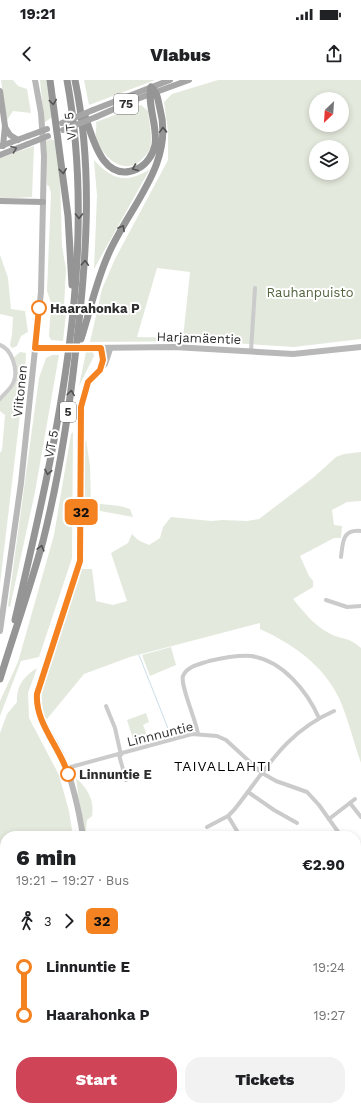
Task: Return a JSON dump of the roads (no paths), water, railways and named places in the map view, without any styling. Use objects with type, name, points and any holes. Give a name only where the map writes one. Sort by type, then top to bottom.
[{"type":"highway","points":[[50,80],[59,128],[68,216],[73,309]]},
{"type":"highway","name":"VT 5","points":[[0,679],[31,585],[48,520],[67,425],[82,305],[82,236],[76,141],[67,80]]},
{"type":"highway","name":"VT 5","points":[[5,664],[57,424],[82,236],[86,180],[79,101],[75,80]]},
{"type":"highway","points":[[79,101],[94,144],[102,160],[114,170],[127,172],[138,169],[146,163],[155,147],[155,121],[152,91]]},
{"type":"highway","points":[[75,356],[92,298],[109,253],[152,176],[159,157],[163,138],[162,116],[152,91]]},
{"type":"main road","points":[[152,91],[170,80]]},
{"type":"main road","points":[[152,91],[188,80]]},
{"type":"main road","points":[[0,90],[5,126],[2,146]]},
{"type":"main road","name":"75","points":[[0,155],[48,136],[59,128],[93,110],[152,91]]},
{"type":"main road","name":"75","points":[[2,146],[47,128],[59,128],[96,117],[152,91]]},
{"type":"main road","points":[[5,126],[10,135],[18,140]]},
{"type":"main road","points":[[0,201],[43,202]]},
{"type":"street","name":"Viitonen","points":[[0,631],[20,490],[43,264],[44,156],[41,113],[35,80]]},
{"type":"street","points":[[251,352],[255,288]]},
{"type":"street","points":[[0,345],[8,350],[10,354],[14,378],[13,384],[0,399]]},
{"type":"street","name":"Harjamäentie","points":[[35,348],[110,349],[174,347],[293,354],[361,347]]},
{"type":"street","points":[[100,370],[103,360],[101,348]]},
{"type":"street","points":[[81,831],[64,760],[38,714],[37,694],[80,561],[81,407],[88,382],[105,364],[110,349]]},
{"type":"street","points":[[341,557],[343,543],[347,533],[352,530],[361,531]]},
{"type":"street","points":[[326,600],[347,607],[361,606]]},
{"type":"street","points":[[198,734],[195,719],[182,682],[184,674],[199,664],[233,657],[251,656],[280,668],[301,690],[319,718]]},
{"type":"street","points":[[106,706],[115,728],[126,780]]},
{"type":"street","points":[[207,827],[228,816],[248,792],[272,758],[283,746],[319,718],[334,711]]},
{"type":"street","name":"Linnnuntie","points":[[66,768],[198,734],[213,735],[226,740],[262,773],[276,781],[307,792],[337,831]]},
{"type":"street","points":[[248,792],[274,810],[297,823]]},
{"type":"street","points":[[329,819],[355,799]]},
{"type":"street","points":[[350,802],[361,817]]},
{"type":"street","points":[[228,816],[237,831]]},
{"type":"waterway","points":[[139,655],[169,731]]},
{"type":"place","name":"Haarahonka P","points":[[39,308]]},
{"type":"place","name":"Linnuntie E","points":[[68,774]]},
{"type":"district","name":"TAIVALLAHTI","points":[[223,766]]},
{"type":"park label","name":"Rauhanpuisto","points":[[310,292]]}]
